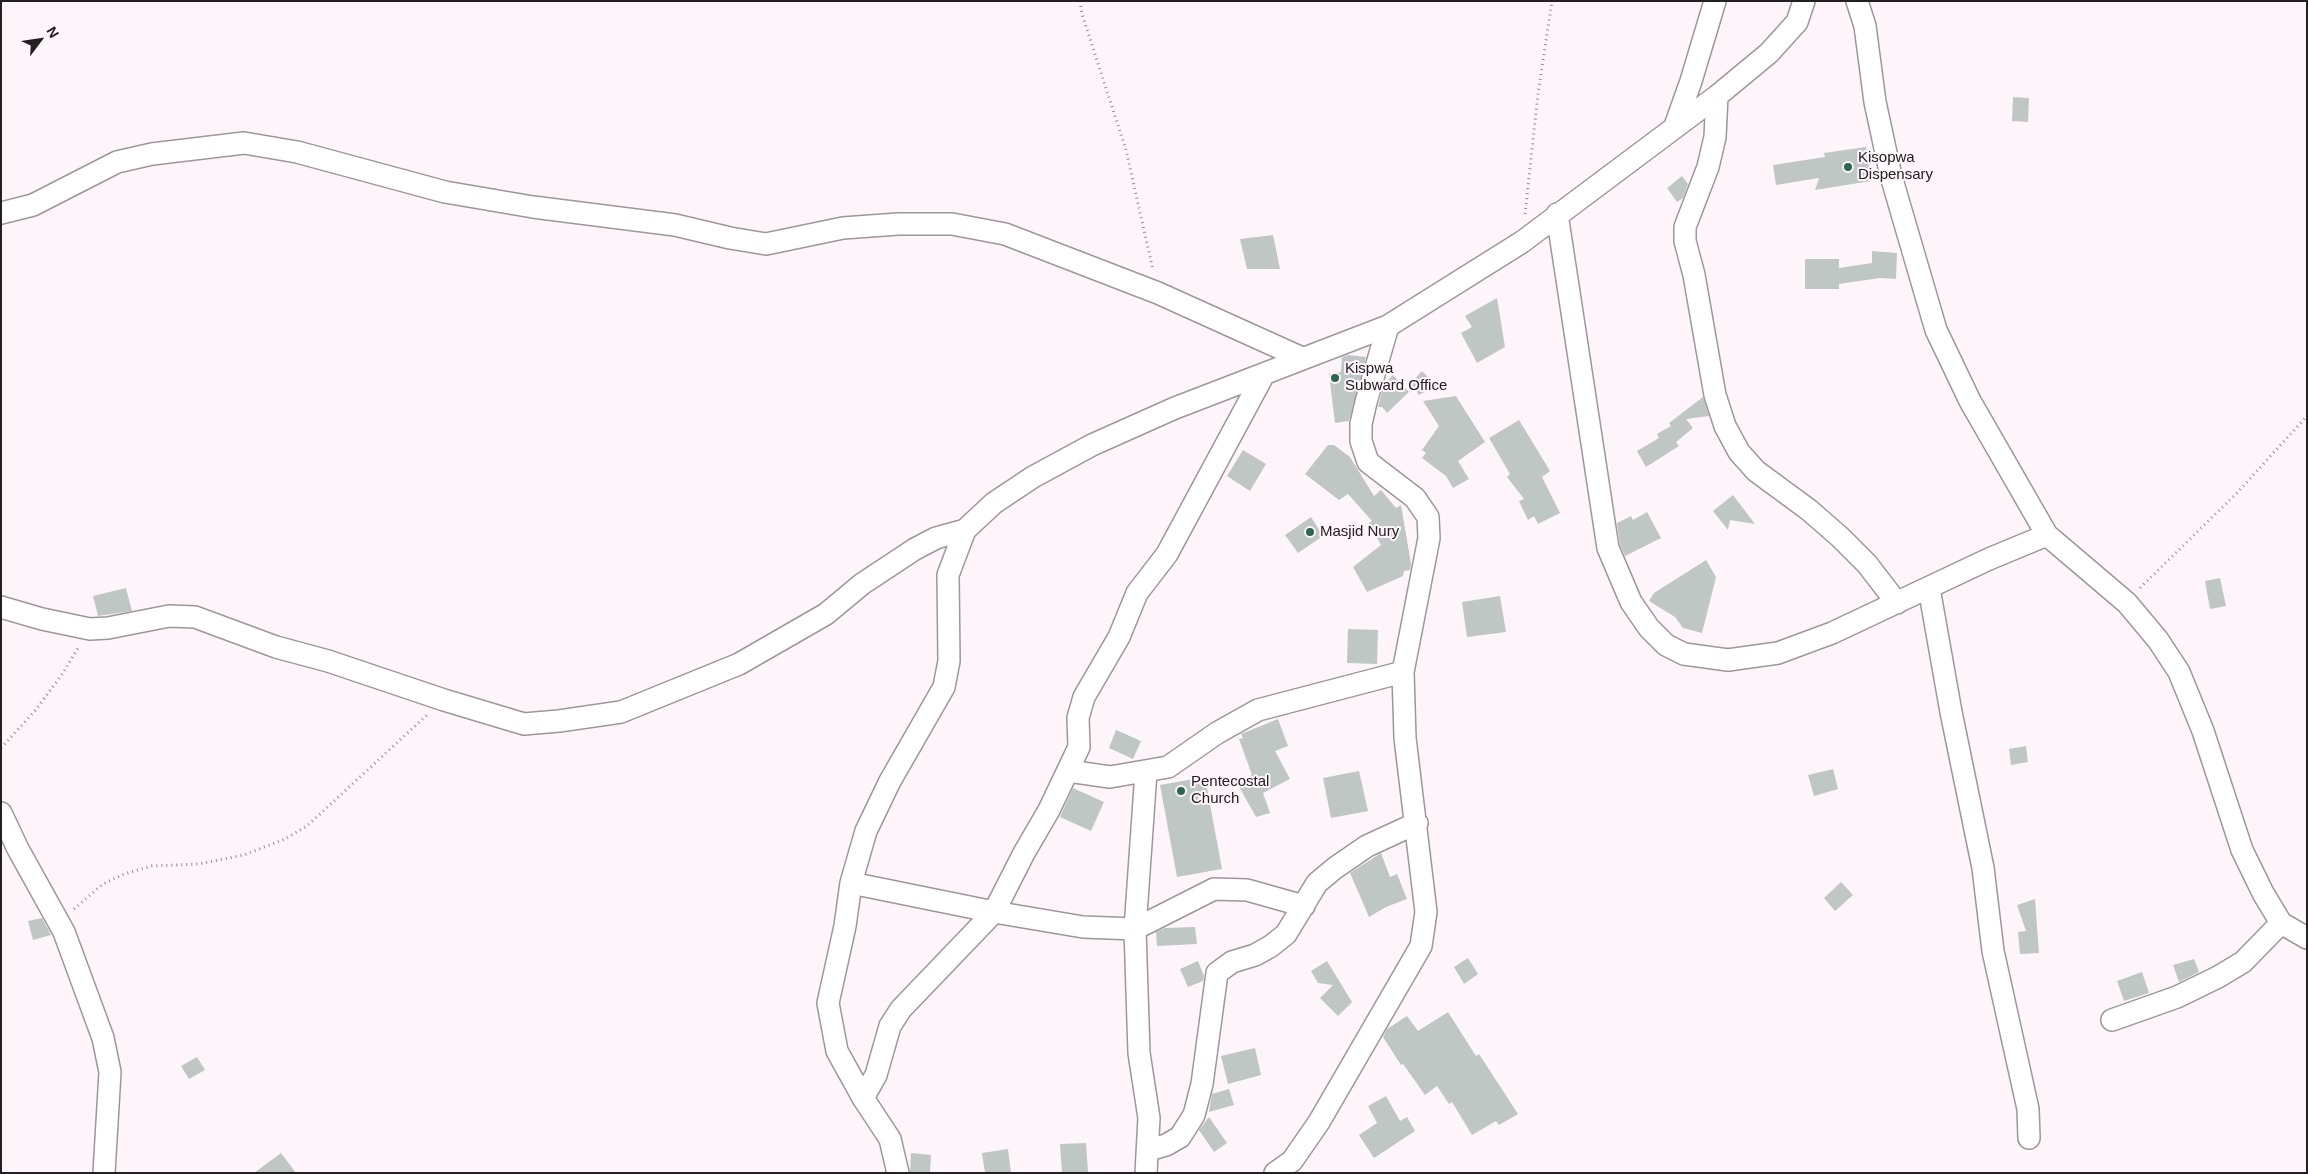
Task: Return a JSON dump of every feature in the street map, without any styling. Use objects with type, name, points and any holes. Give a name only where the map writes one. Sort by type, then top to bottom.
[{"type":"street","points":[[1675,126],[1694,72],[1715,1]]},
{"type":"street","points":[[898,1173],[890,1139],[863,1098],[837,1051],[828,1004],[845,926],[851,883],[866,831],[890,781],[944,687],[949,661],[948,575],[965,530],[994,503],[1092,445],[1175,408],[1388,326],[1522,242],[1717,96],[1769,53],[1797,22],[1804,1]]},
{"type":"street","points":[[1857,1],[1865,26],[1875,102],[1891,176],[1936,330],[1970,400],[2047,535],[2126,603],[2158,640],[2179,672],[2203,731],[2242,850],[2262,893],[2281,923],[2307,938]]},
{"type":"street","points":[[1717,96],[1715,137],[1708,167],[1685,227],[1685,241],[1694,275],[1715,395],[1725,426],[1739,452],[1756,471],[1809,510],[1840,536],[1867,564],[1897,602]]},
{"type":"street","points":[[1,213],[34,206],[117,162],[152,154],[244,143],[297,152],[445,192],[533,207],[675,225],[766,244],[843,228],[952,224],[1005,234],[1158,293],[1302,358]]},
{"type":"street","points":[[1557,214],[1608,548],[1631,602],[1649,628],[1666,645],[1684,654],[1728,660],[1778,653],[1832,633],[2047,535]]},
{"type":"street","points":[[1275,1173],[1292,1161],[1319,1122],[1421,946],[1426,912],[1406,738],[1403,672],[1429,538],[1428,517],[1415,498],[1368,462],[1361,441],[1360,424],[1388,326]]},
{"type":"street","points":[[863,1098],[876,1075],[890,1026],[901,1008],[994,912],[1024,853],[1049,810],[1079,747],[1078,718],[1084,697],[1119,637],[1137,593],[1167,554],[1264,374]]},
{"type":"street","points":[[1,607],[42,619],[90,629],[108,628],[169,616],[195,616],[276,646],[346,666],[444,700],[524,724],[559,722],[621,712],[740,664],[826,614],[862,584],[914,550],[936,538],[965,530]]},
{"type":"street","points":[[1929,588],[1983,868],[1993,951],[2028,1109],[2029,1138]]},
{"type":"street","points":[[1068,771],[1110,777],[1168,768],[1217,733],[1258,710],[1403,672]]},
{"type":"street","points":[[1146,772],[1135,929],[1139,1053],[1149,1118],[1149,1150],[1146,1173]]},
{"type":"street","points":[[1,813],[18,849],[64,932],[103,1038],[110,1072],[104,1173]]},
{"type":"street","points":[[1149,1150],[1166,1145],[1180,1137],[1194,1115],[1202,1084],[1217,973],[1232,962],[1256,955],[1286,934],[1317,883],[1335,868],[1367,846],[1417,822]]},
{"type":"street","points":[[851,883],[994,912],[1084,927],[1135,929],[1214,889],[1247,890],[1304,906]]},
{"type":"street","points":[[2112,1020],[2177,997],[2218,977],[2243,962],[2281,923]]},
{"type":"path","points":[[1080,1],[1082,14],[1126,150],[1158,293]]},
{"type":"path","points":[[1522,242],[1538,94],[1552,1]]},
{"type":"path","points":[[2126,603],[2156,571],[2236,494],[2307,416]]},
{"type":"path","points":[[1,748],[34,712],[63,673],[90,629]]},
{"type":"path","points":[[64,932],[74,908],[103,884],[124,874],[152,866],[198,864],[244,855],[285,839],[307,826],[395,742],[444,700]]},
{"type":"building","points":[[2013,97],[2029,98],[2028,122],[2012,121]]},
{"type":"building","points":[[1866,147],[1871,181],[1815,190],[1819,178],[1776,185],[1773,165],[1825,157],[1824,153]]},
{"type":"building","points":[[1682,176],[1688,184],[1683,198],[1677,202],[1667,188]]},
{"type":"building","points":[[1273,235],[1280,269],[1247,269],[1240,239]]},
{"type":"building","points":[[1872,251],[1897,253],[1896,279],[1880,278],[1839,284],[1839,289],[1805,289],[1805,259],[1839,259],[1839,268],[1872,263]]},
{"type":"building","points":[[1497,298],[1505,347],[1477,363],[1461,333],[1472,327],[1465,316]]},
{"type":"building","points":[[1348,355],[1366,357],[1349,421],[1335,423],[1329,374],[1341,372],[1342,357]]},
{"type":"building","points":[[1422,371],[1436,385],[1419,395],[1411,383]]},
{"type":"building","points":[[1393,375],[1409,392],[1387,413],[1382,407],[1378,407],[1384,384]]},
{"type":"building","points":[[1456,396],[1485,442],[1458,461],[1469,479],[1453,488],[1446,476],[1422,458],[1426,453],[1422,450],[1439,426],[1423,401]]},
{"type":"building","points":[[1703,397],[1709,416],[1686,419],[1693,428],[1676,442],[1679,446],[1646,467],[1637,451],[1659,438],[1657,434],[1671,426],[1669,423]]},
{"type":"building","points":[[1519,420],[1550,471],[1542,477],[1560,513],[1538,524],[1534,516],[1528,520],[1519,501],[1524,499],[1507,477],[1510,474],[1489,438]]},
{"type":"building","points":[[1328,445],[1334,445],[1350,457],[1374,496],[1381,490],[1396,508],[1401,505],[1411,564],[1410,570],[1404,571],[1403,576],[1367,592],[1353,567],[1381,545],[1369,523],[1372,521],[1348,494],[1339,500],[1305,474]]},
{"type":"building","points":[[1243,450],[1266,464],[1250,491],[1227,476]]},
{"type":"building","points":[[1733,495],[1755,524],[1730,520],[1728,530],[1713,511]]},
{"type":"building","points":[[1647,512],[1661,538],[1625,556],[1620,545],[1617,523],[1631,516],[1633,520]]},
{"type":"building","points":[[1311,517],[1323,536],[1298,553],[1285,535]]},
{"type":"building","points":[[1706,560],[1716,577],[1702,633],[1683,628],[1675,617],[1649,601],[1654,593]]},
{"type":"building","points":[[2220,578],[2226,606],[2210,609],[2205,581]]},
{"type":"building","points":[[126,588],[132,611],[98,616],[93,596]]},
{"type":"building","points":[[1500,596],[1506,632],[1467,637],[1462,602]]},
{"type":"building","points":[[1348,629],[1378,630],[1377,664],[1347,663]]},
{"type":"building","points":[[1278,719],[1288,746],[1275,751],[1290,779],[1263,793],[1270,813],[1256,817],[1237,783],[1252,775],[1239,739],[1243,738],[1241,734]]},
{"type":"building","points":[[1116,730],[1141,741],[1133,759],[1109,748]]},
{"type":"building","points":[[2026,746],[2028,762],[2011,765],[2009,749]]},
{"type":"building","points":[[1833,769],[1838,789],[1814,796],[1808,775]]},
{"type":"building","points":[[1359,771],[1368,811],[1331,818],[1323,778]]},
{"type":"building","points":[[1205,777],[1222,869],[1177,877],[1160,785]]},
{"type":"building","points":[[1073,788],[1104,802],[1091,831],[1060,817]]},
{"type":"building","points":[[1381,853],[1390,877],[1397,874],[1407,899],[1386,907],[1369,917],[1350,873]]},
{"type":"building","points":[[1841,882],[1853,895],[1835,911],[1824,898]]},
{"type":"building","points":[[2035,899],[2039,953],[2020,954],[2018,932],[2026,931],[2017,905]]},
{"type":"building","points":[[42,918],[51,935],[33,940],[28,921]]},
{"type":"building","points":[[1195,927],[1197,944],[1157,946],[1156,932],[1165,928]]},
{"type":"building","points":[[1468,958],[1478,974],[1464,984],[1454,967]]},
{"type":"building","points":[[2194,959],[2199,972],[2179,982],[2173,965]]},
{"type":"building","points":[[1198,961],[1204,976],[1203,981],[1188,987],[1180,969]]},
{"type":"building","points":[[1327,961],[1352,1002],[1338,1016],[1320,998],[1333,985],[1318,983],[1311,971]]},
{"type":"building","points":[[2142,972],[2149,993],[2124,1001],[2117,981]]},
{"type":"building","points":[[1448,1012],[1476,1056],[1479,1054],[1518,1114],[1499,1125],[1496,1121],[1472,1135],[1452,1102],[1449,1104],[1437,1086],[1425,1095],[1403,1064],[1401,1065],[1383,1037],[1387,1029],[1407,1016],[1418,1031]]},
{"type":"building","points":[[1255,1048],[1261,1075],[1228,1084],[1221,1056]]},
{"type":"building","points":[[197,1057],[205,1070],[189,1079],[181,1066]]},
{"type":"building","points":[[1229,1089],[1234,1105],[1209,1112],[1212,1094]]},
{"type":"building","points":[[1386,1096],[1400,1121],[1407,1117],[1415,1131],[1374,1158],[1359,1135],[1377,1123],[1368,1106]]},
{"type":"building","points":[[1209,1117],[1227,1143],[1214,1152],[1199,1130]]},
{"type":"building","points":[[1086,1143],[1088,1172],[1062,1173],[1060,1144]]},
{"type":"building","points":[[1008,1149],[1011,1173],[985,1173],[982,1153]]},
{"type":"building","points":[[281,1153],[296,1173],[254,1173]]},
{"type":"building","points":[[911,1153],[931,1155],[930,1173],[910,1173]]},
{"type":"place","name":"Kisopwa Dispensary","points":[[1848,167]]},
{"type":"place","name":"Kispwa Subward Office","points":[[1335,378]]},
{"type":"place","name":"Masjid Nury","points":[[1310,532]]},
{"type":"place","name":"Pentecostal Church","points":[[1181,791]]}]
